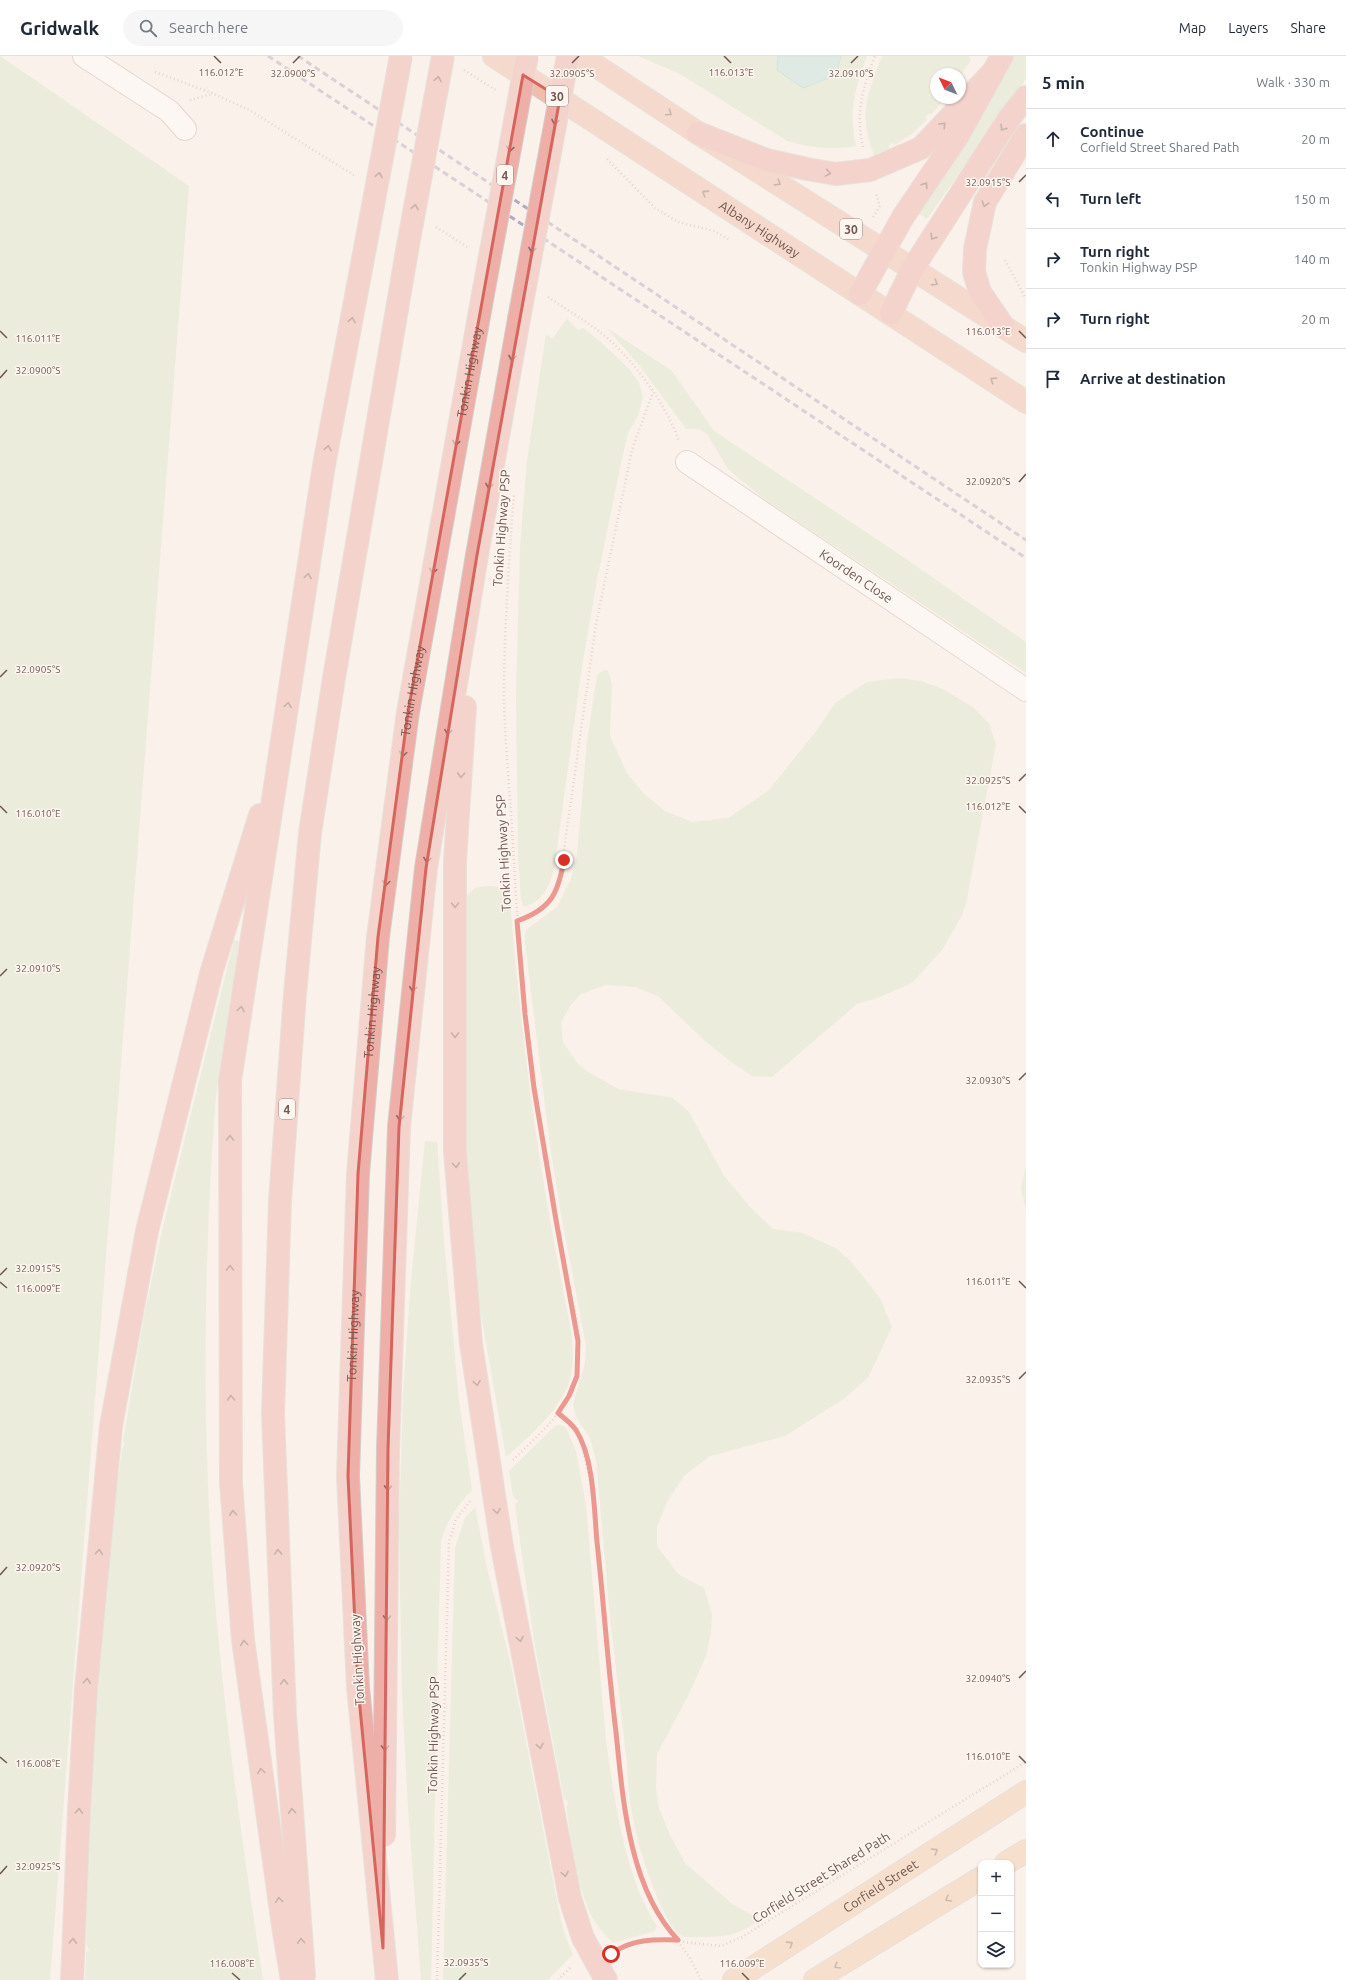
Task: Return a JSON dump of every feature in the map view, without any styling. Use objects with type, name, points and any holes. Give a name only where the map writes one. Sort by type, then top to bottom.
[{"type":"highway","points":[[292,1980],[284,1933],[243,1640],[231,1483],[230,1080],[324,465],[401,56]]},
{"type":"highway","name":"4","points":[[304,1980],[285,1715],[273,1414],[280,1201],[295,994],[310,833],[335,670],[408,245],[443,56]]},
{"type":"highway","name":"Albany Highway","points":[[494,56],[1026,402]]},
{"type":"highway","name":"Tonkin Highway","points":[[387,1980],[358,1687],[348,1476],[358,1174],[378,937],[408,712],[527,56]]},
{"type":"highway","points":[[383,1948],[388,1464],[399,1127],[426,868],[477,555],[568,56]]},
{"type":"highway","name":"30","points":[[582,56],[698,133],[913,268],[1026,342]]},
{"type":"highway","points":[[860,294],[903,217],[959,134],[997,64]]},
{"type":"highway","points":[[698,133],[767,160],[807,169],[836,174],[870,170],[921,148],[997,64]]},
{"type":"highway","points":[[891,313],[913,268],[1008,120],[1026,97]]},
{"type":"highway","points":[[1003,326],[980,292],[974,272],[975,249],[985,202],[1026,135]]},
{"type":"highway","points":[[477,555],[455,869],[455,1152],[471,1344],[502,1547],[570,1898],[583,1938],[606,1980]]},
{"type":"highway","points":[[72,1980],[86,1689],[111,1426],[147,1231],[212,970],[282,743]]},
{"type":"main road","name":"Corfield Street","points":[[734,1980],[1026,1792]]},
{"type":"main road","points":[[1011,1860],[1026,1851]]},
{"type":"main road","points":[[815,1980],[978,1880]]},
{"type":"street","points":[[84,56],[168,111],[185,129]]},
{"type":"street","name":"Koorden Close","points":[[687,462],[1026,690]]},
{"type":"path","points":[[864,150],[859,128],[859,112],[862,95],[875,56]]},
{"type":"path","points":[[462,68],[501,93]]},
{"type":"path","points":[[600,155],[607,159],[654,208],[678,222],[714,231],[735,243]]},
{"type":"path","points":[[871,219],[880,206],[876,190]]},
{"type":"path","points":[[1005,260],[1026,299]]},
{"type":"path","points":[[517,921],[532,915],[549,903],[559,885],[596,624],[632,450],[654,392]]},
{"type":"path","name":"Tonkin Highway PSP","points":[[509,1463],[558,1413],[569,1396],[577,1376],[578,1341],[554,1213],[534,1088],[525,1014],[517,921],[504,700],[505,611],[514,489]]},
{"type":"path","points":[[558,1413],[576,1430],[581,1442],[591,1485],[614,1716],[628,1824],[640,1872],[658,1914],[690,1958],[701,1980]]},
{"type":"path","name":"Tonkin Highway PSP","points":[[437,1980],[449,1542],[456,1519],[473,1498]]},
{"type":"path","name":"Corfield Street Shared Path","points":[[611,1954],[625,1946],[642,1940],[678,1940],[722,1946],[742,1937],[1026,1762]]},
{"type":"path","points":[[558,1980],[572,1966]]},
{"type":"highlighted area","points":[[523,75],[560,98],[477,555],[426,868],[399,1127],[388,1449],[383,1948],[358,1687],[348,1476],[358,1174],[378,937],[408,712]]},
{"type":"green space","points":[[0,56],[189,186],[50,1980],[0,1980]]},
{"type":"green space","points":[[638,56],[867,56],[854,100],[853,122],[856,146],[822,148],[787,141],[680,74]]},
{"type":"green space","points":[[882,56],[969,56],[971,60],[966,68],[930,68],[930,104],[940,104],[932,114],[928,114],[926,117],[927,120],[912,134],[895,145],[892,143],[889,146],[889,149],[874,155],[866,127],[866,105],[872,82]]},
{"type":"green space","points":[[1014,56],[1026,56],[1026,79],[927,219],[918,213]]},
{"type":"green space","points":[[567,319],[578,330],[583,328],[602,343],[630,370],[639,383],[643,397],[638,416],[628,433],[597,580],[582,666],[554,870],[550,882],[541,897],[524,907],[521,900],[518,854],[516,697],[520,548],[527,460],[546,334],[552,339]]},
{"type":"green space","points":[[607,328],[672,371],[714,431],[887,546],[1026,642],[1026,673],[764,499],[728,469],[707,434],[698,429],[686,429],[642,369]]},
{"type":"green space","points":[[604,670],[608,671],[612,684],[610,736],[627,773],[644,794],[665,811],[692,822],[728,818],[769,790],[817,730],[835,703],[867,682],[899,678],[921,681],[943,689],[974,708],[989,724],[996,744],[966,904],[962,915],[942,950],[912,983],[877,998],[857,1004],[772,1077],[752,1076],[731,1062],[705,1041],[658,996],[635,987],[606,985],[581,994],[570,1006],[561,1023],[563,1042],[578,1064],[585,1070],[618,1089],[673,1098],[689,1112],[724,1176],[750,1207],[773,1229],[803,1233],[835,1248],[849,1259],[880,1298],[892,1327],[868,1378],[842,1400],[785,1436],[710,1456],[684,1476],[667,1502],[657,1527],[657,1546],[678,1574],[704,1588],[712,1614],[711,1633],[706,1656],[688,1696],[657,1754],[656,1788],[659,1808],[670,1835],[685,1863],[731,1903],[760,1920],[745,1929],[725,1936],[686,1937],[679,1934],[674,1929],[665,1914],[650,1879],[638,1841],[630,1802],[610,1618],[596,1460],[590,1438],[576,1417],[573,1404],[585,1363],[586,1345],[561,1215],[549,1138],[525,943],[525,934],[527,929],[557,907],[571,879],[577,855],[587,742],[597,675]]},
{"type":"green space","points":[[484,886],[503,889],[510,898],[516,968],[532,1109],[571,1332],[573,1353],[571,1375],[562,1398],[545,1420],[506,1457],[476,1286],[466,1174],[462,1015],[464,898],[475,888]]},
{"type":"green space","points":[[234,940],[239,941],[230,1018],[216,1097],[211,1164],[208,1221],[206,1335],[207,1449],[212,1563],[221,1668],[240,1824],[263,1980],[85,1980],[86,1952],[89,1950],[86,1943],[92,1739],[110,1538],[122,1449],[125,1444],[123,1441],[144,1316],[162,1231]]},
{"type":"green space","points":[[425,1141],[437,1142],[444,1240],[459,1401],[472,1490],[453,1514],[446,1526],[441,1541],[431,1980],[421,1980],[408,1808],[402,1694],[399,1531],[403,1395],[410,1292]]},
{"type":"green space","points":[[1026,1167],[1026,1211],[1021,1188]]},
{"type":"green space","points":[[561,1425],[566,1428],[576,1451],[586,1505],[606,1741],[617,1812],[622,1837],[637,1885],[646,1907],[657,1926],[655,1931],[613,1943],[604,1934],[592,1917],[578,1877],[566,1807],[568,1801],[564,1799],[535,1647],[515,1505],[518,1501],[513,1496],[509,1471],[555,1426]]},
{"type":"green space","points":[[475,1507],[487,1568],[511,1665],[561,1921],[573,1954],[548,1980],[443,1980],[455,1548],[465,1518]]},
{"type":"water","points":[[778,56],[841,56],[836,75],[803,88],[777,70]]},
{"type":"railway","points":[[268,56],[1026,558]]},
{"type":"railway","points":[[298,56],[1026,540]]},
{"type":"route","points":[[564,860],[559,885],[549,903],[532,915],[517,921],[525,1014],[534,1088],[578,1341],[579,1354],[577,1376],[569,1396],[558,1413],[576,1430],[587,1461],[601,1578],[614,1716],[628,1824],[640,1872],[649,1894],[658,1914],[668,1929],[678,1940],[642,1940],[616,1950],[611,1954]]}]
